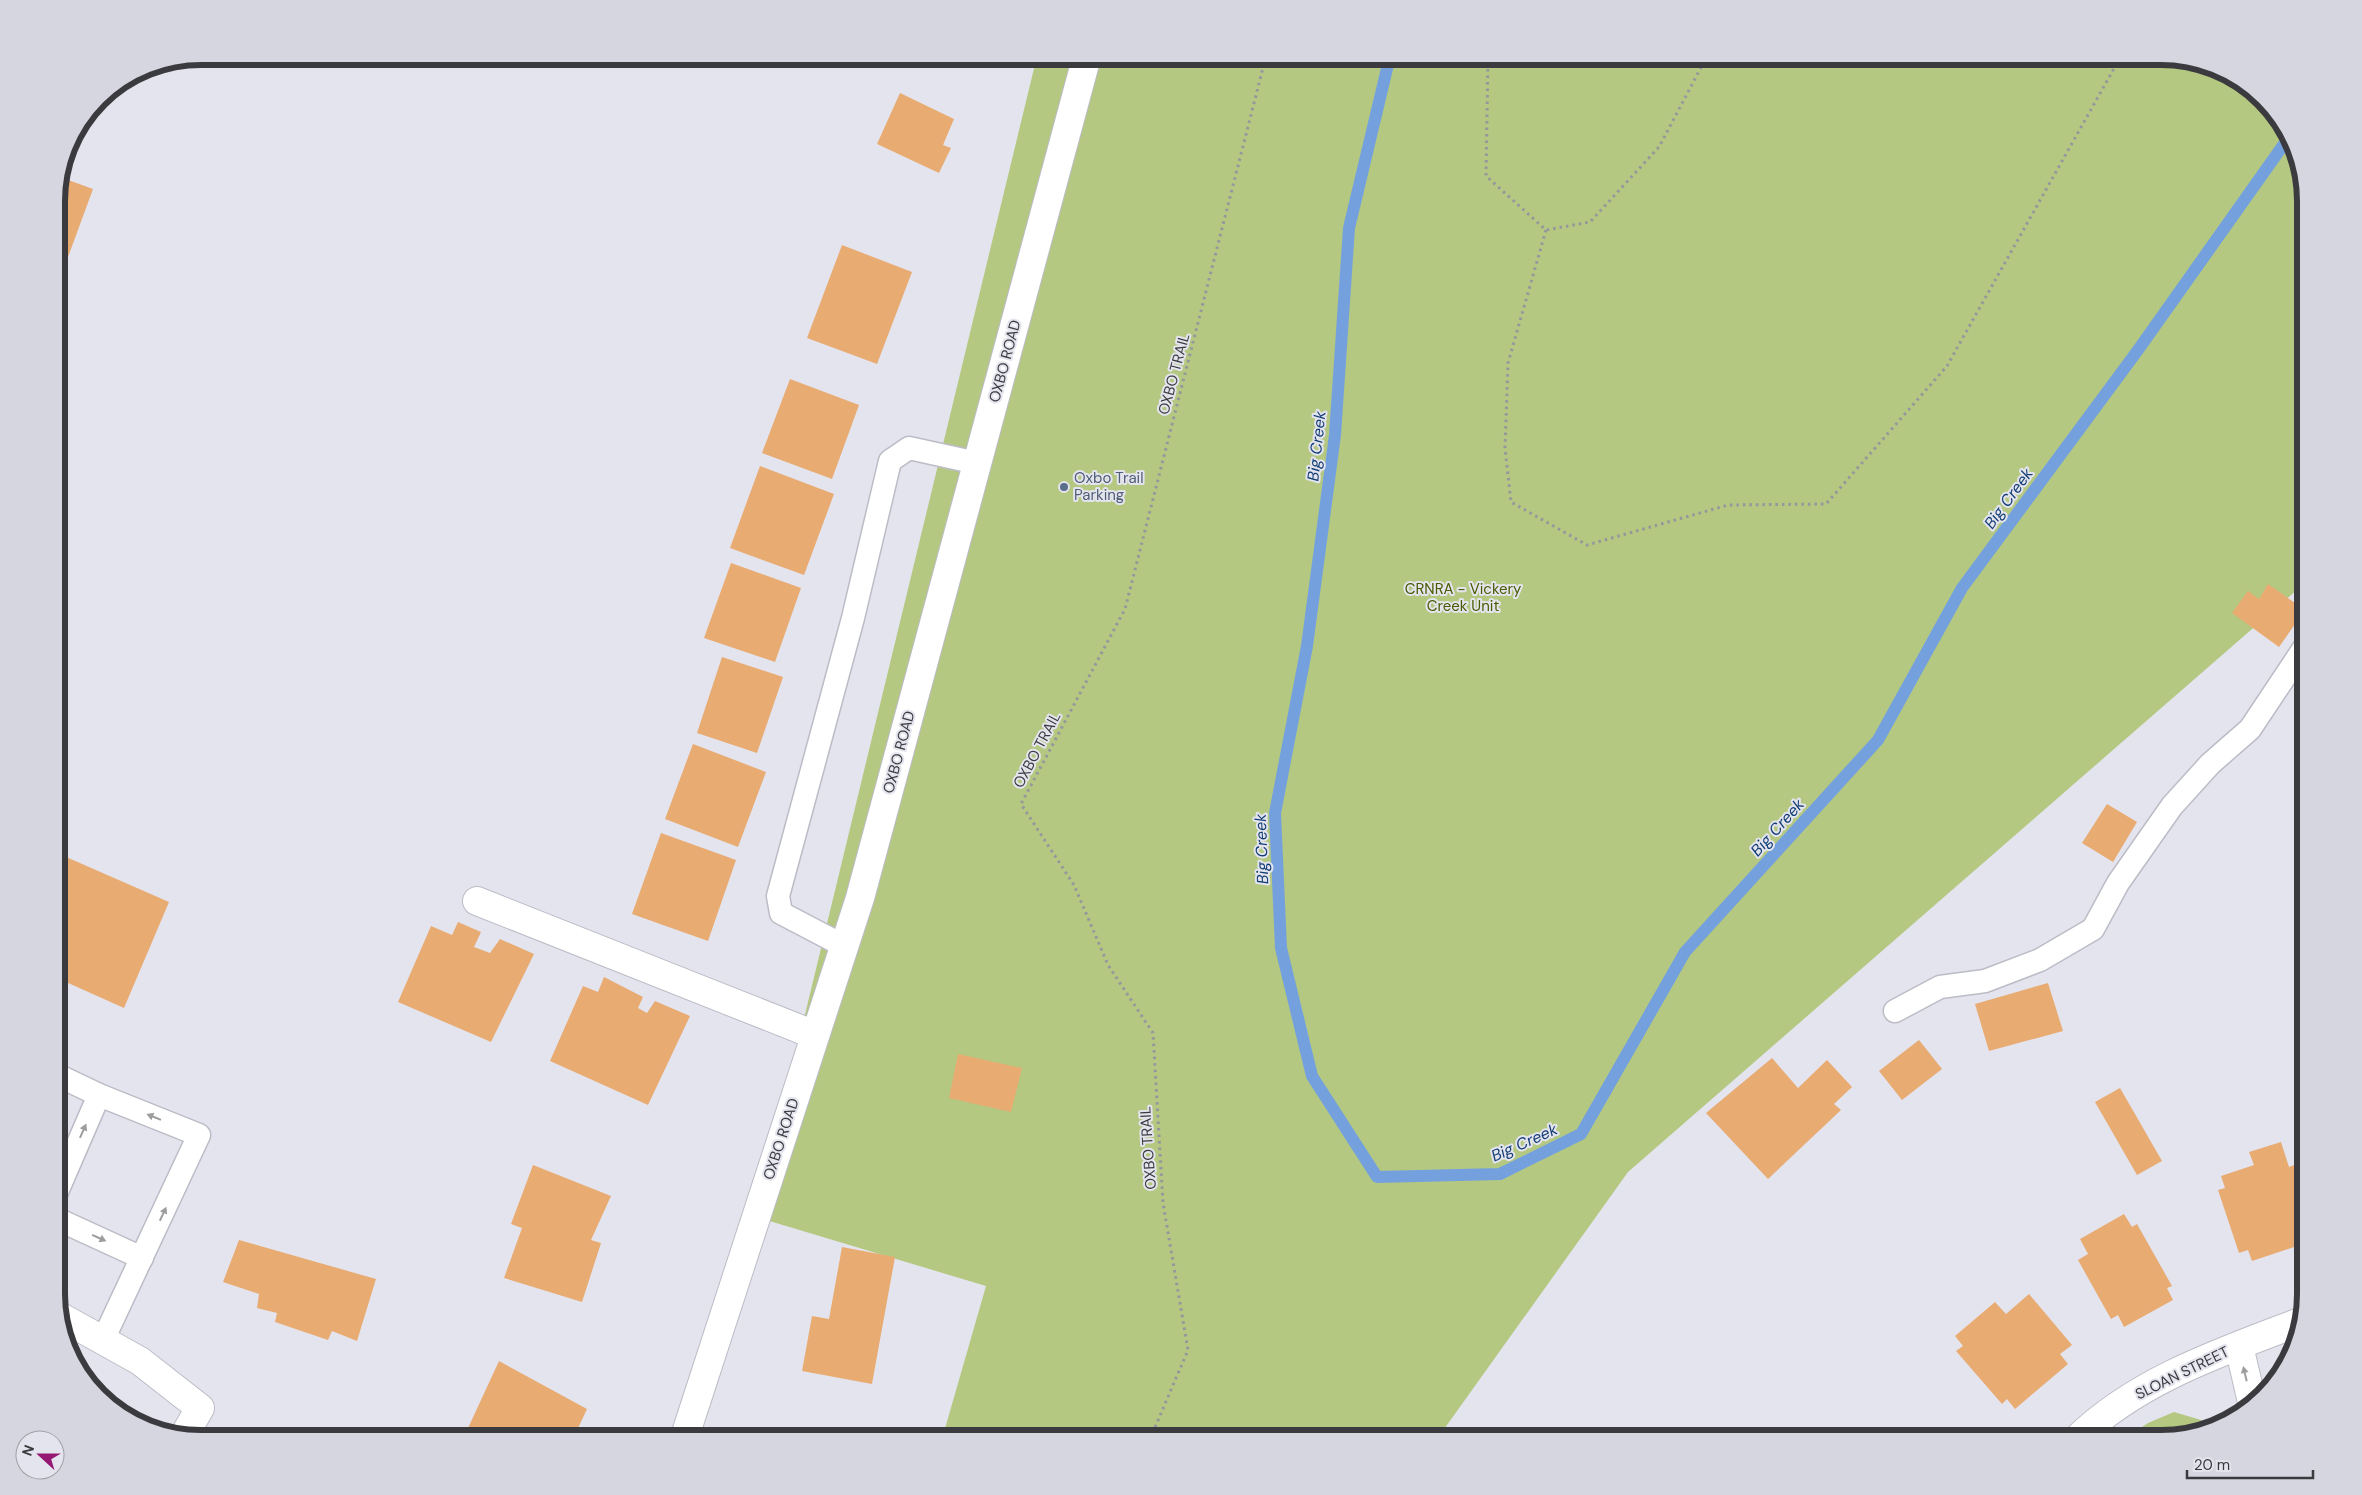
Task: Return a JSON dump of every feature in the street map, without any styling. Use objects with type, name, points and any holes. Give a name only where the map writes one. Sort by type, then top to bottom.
[{"type":"street","name":"OXBO ROAD","points":[[687,1430],[860,898],[1084,65]]},
{"type":"street","points":[[477,901],[815,1035]]},
{"type":"street","points":[[68,1321],[140,1361],[200,1408],[188,1429]]},
{"type":"street","name":"SLOAN STREET","points":[[2086,1430],[2094,1422],[2145,1390],[2191,1366],[2293,1325]]},
{"type":"street","points":[[2239,1346],[2251,1396]]},
{"type":"lane","points":[[844,946],[781,913],[778,896],[852,618],[890,461],[909,448],[977,463]]},
{"type":"lane","points":[[1895,1011],[1940,986],[1985,981],[2040,960],[2093,929],[2118,884],[2172,806],[2210,764],[2250,728],[2297,658]]},
{"type":"lane","points":[[65,1079],[99,1095],[199,1135],[103,1340]]},
{"type":"lane","points":[[65,1172],[99,1095]]},
{"type":"lane","points":[[65,1223],[142,1258]]},
{"type":"path","name":"OXBO TRAIL","points":[[1154,1430],[1188,1350],[1163,1203],[1153,1033],[1108,965],[1074,885],[1021,804],[1125,609],[1264,65]]},
{"type":"path","points":[[1488,65],[1486,176],[1546,230]]},
{"type":"path","points":[[1546,230],[1590,222],[1659,147],[1702,65]]},
{"type":"path","points":[[1546,230],[1508,363],[1505,448],[1511,502],[1587,544],[1728,505],[1826,504],[1947,366],[2116,65]]},
{"type":"green space","name":"CRNRA - Vickery Creek Unit","points":[[1035,65],[2160,65],[2196,70],[2221,79],[2251,99],[2274,126],[2287,149],[2296,184],[2297,202],[2297,590],[1628,1172],[1443,1430],[945,1430],[986,1286],[756,1217]]},
{"type":"green space","points":[[2174,1412],[2201,1420],[2204,1423],[2178,1429],[2138,1430],[2148,1423]]},
{"type":"building","points":[[900,93],[954,119],[943,145],[951,148],[939,173],[877,144]]},
{"type":"building","points":[[67,180],[93,189],[65,265],[65,193]]},
{"type":"building","points":[[842,245],[912,272],[877,364],[807,338]]},
{"type":"building","points":[[790,379],[859,405],[832,479],[762,453]]},
{"type":"building","points":[[760,466],[834,494],[804,575],[730,548]]},
{"type":"building","points":[[731,563],[801,588],[775,662],[704,638]]},
{"type":"building","points":[[2268,584],[2297,604],[2297,621],[2279,647],[2232,613],[2248,591],[2259,599]]},
{"type":"building","points":[[722,657],[783,677],[757,753],[697,733]]},
{"type":"building","points":[[693,744],[766,772],[738,847],[665,819]]},
{"type":"building","points":[[2107,804],[2137,822],[2113,862],[2082,843]]},
{"type":"building","points":[[661,833],[736,860],[708,941],[632,914]]},
{"type":"building","points":[[65,856],[169,902],[124,1008],[65,982]]},
{"type":"building","points":[[458,922],[481,932],[474,947],[490,953],[500,939],[534,954],[491,1042],[398,1002],[431,926],[452,935]]},
{"type":"building","points":[[604,977],[643,997],[638,1008],[647,1013],[655,1001],[690,1016],[648,1105],[550,1061],[583,986],[598,992]]},
{"type":"building","points":[[2048,983],[2063,1031],[1989,1051],[1975,1004]]},
{"type":"building","points":[[1919,1040],[1942,1069],[1902,1100],[1879,1071]]},
{"type":"building","points":[[958,1054],[1022,1068],[1011,1112],[949,1098]]},
{"type":"building","points":[[1772,1058],[1798,1088],[1827,1060],[1852,1087],[1834,1104],[1841,1110],[1768,1179],[1706,1113]]},
{"type":"building","points":[[2120,1088],[2162,1161],[2137,1175],[2095,1102]]},
{"type":"building","points":[[2281,1142],[2289,1167],[2294,1165],[2297,1174],[2297,1246],[2252,1261],[2248,1250],[2239,1253],[2218,1190],[2225,1188],[2221,1176],[2254,1165],[2249,1152]]},
{"type":"building","points":[[533,1165],[611,1196],[591,1240],[601,1243],[582,1302],[504,1278],[522,1228],[511,1224]]},
{"type":"building","points":[[2124,1214],[2132,1227],[2137,1224],[2172,1286],[2167,1288],[2173,1300],[2124,1327],[2118,1315],[2111,1319],[2078,1260],[2088,1254],[2080,1239]]},
{"type":"building","points":[[239,1240],[376,1279],[357,1341],[332,1331],[328,1340],[275,1322],[277,1313],[257,1308],[259,1294],[223,1282]]},
{"type":"building","points":[[842,1247],[895,1257],[872,1384],[802,1371],[812,1316],[829,1319]]},
{"type":"building","points":[[2029,1294],[2072,1345],[2060,1354],[2068,1364],[2015,1409],[2007,1399],[2002,1404],[1956,1351],[1963,1346],[1955,1336],[1995,1302],[2006,1314]]},
{"type":"building","points":[[499,1361],[587,1409],[577,1430],[467,1430]]},
{"type":"waterway","name":"Big Creek","points":[[1388,65],[1349,228],[1335,435],[1307,646],[1275,813],[1281,948],[1312,1076],[1377,1177],[1500,1174],[1581,1134],[1685,952],[1878,740],[1962,588],[2138,350],[2284,144]]},
{"type":"place","name":"Oxbo Trail Parking","points":[[1064,487]]}]
